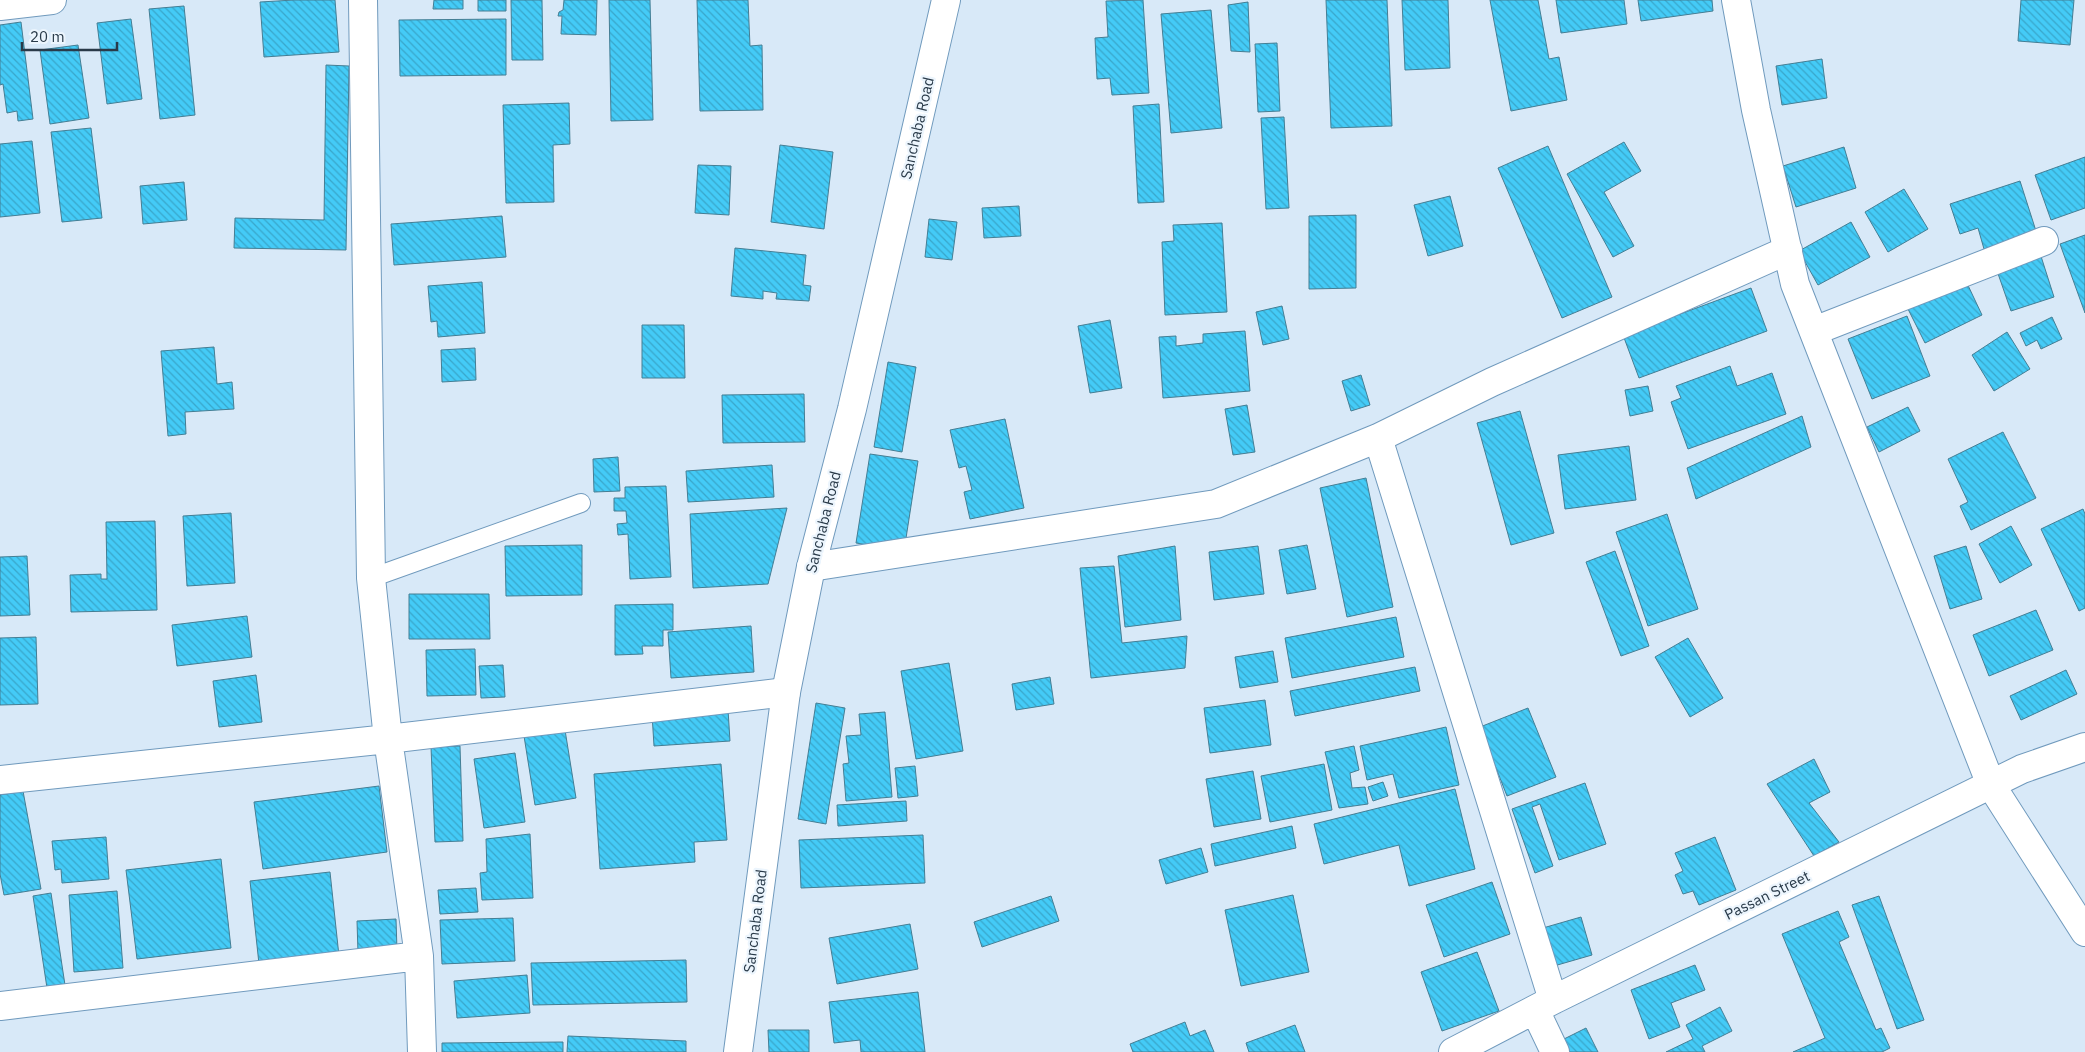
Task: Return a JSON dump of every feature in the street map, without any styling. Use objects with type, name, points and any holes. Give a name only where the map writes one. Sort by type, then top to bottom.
[{"type":"street","points":[[0,6],[52,0]]},
{"type":"street","points":[[363,0],[371,578],[388,738],[419,956],[422,1052]]},
{"type":"street","name":"Sanchaba Road","points":[[738,1052],[786,692],[811,568],[852,409],[946,0]]},
{"type":"street","points":[[1736,0],[1756,110],[1795,284],[1991,785],[2085,932]]},
{"type":"street","points":[[1814,331],[2044,241]]},
{"type":"street","points":[[811,568],[1216,504],[1378,438],[1492,382],[1788,250]]},
{"type":"street","points":[[1378,438],[1544,1005],[1555,1052]]},
{"type":"street","points":[[0,780],[786,692]]},
{"type":"street","name":"Passan Street","points":[[1453,1052],[1544,1005],[2022,769],[2085,747]]},
{"type":"street","points":[[0,1006],[419,956]]},
{"type":"lane","points":[[371,578],[581,502]]},
{"type":"building","points":[[335,0],[339,52],[264,57],[260,2]]},
{"type":"building","points":[[434,0],[463,0],[463,9],[433,9]]},
{"type":"building","points":[[478,0],[506,0],[506,11],[478,11]]},
{"type":"building","points":[[511,0],[542,0],[543,60],[512,60]]},
{"type":"building","points":[[564,0],[597,0],[596,35],[561,34],[562,16],[558,16],[559,12],[563,10]]},
{"type":"building","points":[[609,0],[650,0],[653,120],[611,121]]},
{"type":"building","points":[[697,0],[748,0],[750,46],[762,45],[763,110],[700,111]]},
{"type":"building","points":[[1143,0],[1149,93],[1112,95],[1110,78],[1097,79],[1095,38],[1108,37],[1106,1]]},
{"type":"building","points":[[1326,0],[1387,0],[1392,126],[1331,128]]},
{"type":"building","points":[[1402,0],[1448,0],[1450,68],[1405,70]]},
{"type":"building","points":[[1490,0],[1538,0],[1549,59],[1559,57],[1567,100],[1511,111]]},
{"type":"building","points":[[1556,0],[1624,0],[1627,24],[1561,33]]},
{"type":"building","points":[[1638,0],[1712,0],[1713,11],[1641,21]]},
{"type":"building","points":[[2021,0],[2074,0],[2070,45],[2018,41]]},
{"type":"building","points":[[1248,2],[1250,52],[1231,51],[1228,5]]},
{"type":"building","points":[[184,6],[195,115],[160,119],[149,9]]},
{"type":"building","points":[[1211,10],[1222,128],[1171,133],[1161,14]]},
{"type":"building","points":[[131,19],[142,99],[107,104],[97,23]]},
{"type":"building","points":[[506,19],[506,75],[400,76],[399,20]]},
{"type":"building","points":[[21,22],[33,119],[18,121],[17,111],[7,113],[3,84],[0,85],[0,25]]},
{"type":"building","points":[[1277,43],[1280,111],[1258,112],[1255,44]]},
{"type":"building","points":[[78,45],[89,118],[50,124],[40,50]]},
{"type":"building","points":[[1822,59],[1827,98],[1782,105],[1776,66]]},
{"type":"building","points":[[326,65],[349,66],[346,250],[234,248],[235,218],[324,220]]},
{"type":"building","points":[[569,103],[570,144],[553,145],[554,202],[506,203],[503,105]]},
{"type":"building","points":[[1159,104],[1164,202],[1138,203],[1133,106]]},
{"type":"building","points":[[1284,117],[1289,208],[1266,209],[1261,118]]},
{"type":"building","points":[[91,128],[102,218],[62,222],[51,132]]},
{"type":"building","points":[[32,141],[40,213],[0,217],[0,144]]},
{"type":"building","points":[[1624,142],[1641,171],[1604,192],[1634,246],[1613,257],[1567,174]]},
{"type":"building","points":[[780,145],[833,152],[824,229],[771,222]]},
{"type":"building","points":[[1548,146],[1612,297],[1562,318],[1498,168]]},
{"type":"building","points":[[1844,147],[1856,188],[1796,207],[1783,166]]},
{"type":"building","points":[[2085,157],[2085,208],[2051,220],[2035,175]]},
{"type":"building","points":[[698,165],[731,166],[729,215],[695,213]]},
{"type":"building","points":[[2020,181],[2036,231],[1984,249],[1978,228],[1960,234],[1950,204]]},
{"type":"building","points":[[184,182],[187,220],[143,224],[140,186]]},
{"type":"building","points":[[1904,189],[1928,229],[1888,252],[1865,212]]},
{"type":"building","points":[[1450,196],[1463,246],[1428,256],[1414,205]]},
{"type":"building","points":[[1019,206],[1021,236],[984,238],[982,208]]},
{"type":"building","points":[[1356,215],[1356,288],[1309,289],[1309,216]]},
{"type":"building","points":[[502,216],[506,257],[394,265],[391,224]]},
{"type":"building","points":[[929,219],[957,222],[952,260],[925,257]]},
{"type":"building","points":[[1851,222],[1870,257],[1818,285],[1799,251]]},
{"type":"building","points":[[1222,223],[1227,312],[1165,315],[1162,242],[1174,241],[1173,225]]},
{"type":"building","points":[[2085,235],[2085,313],[2060,244]]},
{"type":"building","points":[[735,248],[806,255],[803,285],[811,286],[809,301],[776,299],[777,293],[763,291],[763,299],[731,296]]},
{"type":"building","points":[[2039,250],[2054,297],[2011,311],[1995,265]]},
{"type":"building","points":[[1965,279],[1982,315],[1925,343],[1907,307]]},
{"type":"building","points":[[482,282],[485,333],[438,337],[437,321],[431,322],[428,286]]},
{"type":"building","points":[[1751,288],[1767,331],[1639,378],[1623,335]]},
{"type":"building","points":[[1282,306],[1289,339],[1263,345],[1256,312]]},
{"type":"building","points":[[1907,316],[1930,376],[1872,399],[1848,339]]},
{"type":"building","points":[[2052,317],[2062,339],[2041,349],[2037,340],[2026,346],[2020,333]]},
{"type":"building","points":[[1110,320],[1122,388],[1090,393],[1078,326]]},
{"type":"building","points":[[642,325],[684,325],[685,378],[642,378]]},
{"type":"building","points":[[1245,331],[1250,391],[1163,398],[1159,337],[1176,336],[1176,346],[1203,343],[1203,334]]},
{"type":"building","points":[[2007,332],[2030,369],[1994,391],[1972,355]]},
{"type":"building","points":[[214,347],[217,384],[232,382],[234,409],[185,412],[186,434],[168,436],[161,351]]},
{"type":"building","points":[[475,348],[476,380],[442,382],[441,350]]},
{"type":"building","points":[[888,362],[916,367],[902,452],[874,447]]},
{"type":"building","points":[[1730,366],[1737,386],[1772,373],[1786,414],[1688,449],[1671,402],[1681,398],[1676,386]]},
{"type":"building","points":[[1361,375],[1370,405],[1351,411],[1342,381]]},
{"type":"building","points":[[1648,386],[1653,411],[1630,416],[1625,390]]},
{"type":"building","points":[[804,394],[805,442],[723,443],[722,395]]},
{"type":"building","points":[[1247,405],[1255,452],[1233,455],[1225,409]]},
{"type":"building","points":[[1908,407],[1920,431],[1879,452],[1867,427]]},
{"type":"building","points":[[1520,411],[1554,533],[1511,545],[1477,423]]},
{"type":"building","points":[[1802,416],[1811,447],[1696,499],[1687,468]]},
{"type":"building","points":[[1005,419],[1024,508],[970,519],[964,492],[972,490],[966,466],[959,468],[950,430]]},
{"type":"building","points":[[2003,432],[2036,498],[1971,530],[1960,506],[1968,502],[1948,459]]},
{"type":"building","points":[[1629,446],[1636,500],[1565,509],[1558,455]]},
{"type":"building","points":[[870,454],[918,461],[904,551],[856,543]]},
{"type":"building","points":[[618,457],[620,491],[594,492],[593,459]]},
{"type":"building","points":[[772,465],[774,497],[688,502],[686,471]]},
{"type":"building","points":[[1366,478],[1393,607],[1347,617],[1320,488]]},
{"type":"building","points":[[666,486],[671,577],[630,579],[628,534],[618,535],[617,524],[627,523],[626,511],[614,511],[614,498],[625,498],[625,487]]},
{"type":"building","points":[[787,508],[768,584],[693,588],[690,514]]},
{"type":"building","points":[[2083,509],[2085,514],[2085,608],[2079,611],[2041,529]]},
{"type":"building","points":[[231,513],[235,583],[187,586],[183,516]]},
{"type":"building","points":[[1667,514],[1698,609],[1648,626],[1616,532]]},
{"type":"building","points":[[155,521],[157,610],[71,612],[70,575],[101,574],[101,579],[107,579],[106,522]]},
{"type":"building","points":[[2011,526],[2032,565],[2000,583],[1979,544]]},
{"type":"building","points":[[582,545],[582,595],[506,596],[505,546]]},
{"type":"building","points":[[1307,545],[1316,589],[1287,594],[1279,550]]},
{"type":"building","points":[[1175,546],[1181,620],[1125,627],[1118,556]]},
{"type":"building","points":[[1258,546],[1264,594],[1214,600],[1209,552]]},
{"type":"building","points":[[1966,546],[1982,599],[1950,609],[1934,556]]},
{"type":"building","points":[[1615,551],[1649,646],[1621,656],[1586,562]]},
{"type":"building","points":[[27,556],[30,615],[0,616],[0,557]]},
{"type":"building","points":[[1114,566],[1122,643],[1187,636],[1185,668],[1091,678],[1080,568]]},
{"type":"building","points":[[409,594],[489,594],[490,639],[409,639]]},
{"type":"building","points":[[673,604],[673,630],[663,630],[663,646],[642,646],[643,654],[615,655],[615,605]]},
{"type":"building","points":[[2036,610],[2053,650],[1989,676],[1973,635]]},
{"type":"building","points":[[247,616],[252,657],[177,666],[172,625]]},
{"type":"building","points":[[1396,617],[1404,657],[1292,678],[1285,638]]},
{"type":"building","points":[[751,626],[754,672],[671,678],[668,632]]},
{"type":"building","points":[[36,637],[38,704],[0,705],[0,638]]},
{"type":"building","points":[[1688,638],[1723,698],[1690,717],[1655,657]]},
{"type":"building","points":[[475,649],[476,695],[427,696],[426,650]]},
{"type":"building","points":[[1273,651],[1278,682],[1240,688],[1235,657]]},
{"type":"building","points":[[949,663],[963,751],[916,759],[901,671]]},
{"type":"building","points":[[503,665],[505,697],[481,698],[479,666]]},
{"type":"building","points":[[1415,667],[1420,691],[1295,716],[1290,691]]},
{"type":"building","points":[[2066,670],[2077,694],[2021,720],[2010,696]]},
{"type":"building","points":[[256,675],[262,722],[219,727],[213,681]]},
{"type":"building","points":[[1050,677],[1054,704],[1016,710],[1012,684]]},
{"type":"building","points":[[727,694],[730,741],[654,746],[651,698]]},
{"type":"building","points":[[1265,700],[1271,745],[1210,753],[1204,708]]},
{"type":"building","points":[[816,703],[845,708],[826,824],[798,819]]},
{"type":"building","points":[[1528,708],[1556,777],[1507,796],[1480,727]]},
{"type":"building","points":[[885,712],[892,797],[846,801],[843,764],[849,763],[846,736],[861,735],[859,714]]},
{"type":"building","points":[[1446,727],[1459,785],[1399,798],[1393,774],[1367,780],[1360,746]]},
{"type":"building","points":[[565,730],[576,798],[535,805],[524,736]]},
{"type":"building","points":[[460,746],[463,841],[435,842],[431,747]]},
{"type":"building","points":[[1354,746],[1359,770],[1350,773],[1352,788],[1365,787],[1368,804],[1339,808],[1325,752]]},
{"type":"building","points":[[515,753],[525,822],[484,828],[474,759]]},
{"type":"building","points":[[1814,759],[1830,792],[1809,803],[1839,842],[1814,856],[1767,784]]},
{"type":"building","points":[[721,764],[727,840],[694,842],[695,862],[600,869],[594,774]]},
{"type":"building","points":[[1324,764],[1332,810],[1270,822],[1261,776]]},
{"type":"building","points":[[915,766],[918,796],[898,798],[895,768]]},
{"type":"building","points":[[1253,771],[1261,819],[1214,827],[1206,779]]},
{"type":"building","points":[[1383,782],[1388,796],[1373,801],[1368,787]]},
{"type":"building","points":[[1585,783],[1606,844],[1559,860],[1540,804],[1532,807],[1553,866],[1535,873],[1512,809]]},
{"type":"building","points":[[379,786],[387,852],[263,869],[254,802]]},
{"type":"building","points":[[1455,789],[1475,869],[1409,886],[1399,845],[1324,864],[1314,824]]},
{"type":"building","points":[[23,791],[41,889],[4,895],[0,874],[0,795]]},
{"type":"building","points":[[906,801],[907,821],[838,826],[837,805]]},
{"type":"building","points":[[1292,826],[1296,848],[1215,866],[1211,844]]},
{"type":"building","points":[[530,834],[533,898],[482,900],[480,873],[487,872],[486,839]]},
{"type":"building","points":[[923,835],[925,883],[801,888],[799,840]]},
{"type":"building","points":[[106,837],[109,879],[62,883],[61,869],[55,870],[52,841]]},
{"type":"building","points":[[1715,837],[1736,890],[1699,905],[1693,891],[1683,894],[1675,875],[1683,871],[1675,853]]},
{"type":"building","points":[[1201,848],[1208,872],[1166,884],[1159,860]]},
{"type":"building","points":[[221,859],[231,948],[137,959],[126,870]]},
{"type":"building","points":[[330,872],[339,956],[259,964],[250,881]]},
{"type":"building","points":[[1492,882],[1510,934],[1444,957],[1426,905]]},
{"type":"building","points":[[476,888],[478,912],[440,914],[438,890]]},
{"type":"building","points":[[117,891],[123,968],[74,972],[69,895]]},
{"type":"building","points":[[51,893],[65,985],[47,988],[33,896]]},
{"type":"building","points":[[1293,895],[1309,972],[1241,986],[1225,910]]},
{"type":"building","points":[[1051,896],[1059,921],[982,947],[974,922]]},
{"type":"building","points":[[1879,896],[1924,1020],[1897,1029],[1852,905]]},
{"type":"building","points":[[1838,911],[1849,937],[1839,942],[1876,1030],[1881,1028],[1890,1048],[1882,1052],[1793,1052],[1825,1038],[1782,934]]},
{"type":"building","points":[[1581,917],[1592,955],[1547,968],[1536,930]]},
{"type":"building","points":[[513,918],[515,961],[442,964],[440,920]]},
{"type":"building","points":[[396,919],[397,951],[358,953],[357,921]]},
{"type":"building","points":[[910,924],[918,969],[837,984],[829,938]]},
{"type":"building","points":[[1477,952],[1499,1011],[1442,1031],[1421,972]]},
{"type":"building","points":[[686,960],[687,1002],[533,1005],[531,963]]},
{"type":"building","points":[[1695,965],[1705,990],[1671,1003],[1680,1027],[1649,1039],[1631,990]]},
{"type":"building","points":[[527,975],[530,1013],[457,1018],[454,981]]},
{"type":"building","points":[[918,992],[925,1052],[861,1052],[860,1040],[834,1043],[829,1002]]},
{"type":"building","points":[[1720,1007],[1732,1031],[1702,1046],[1705,1052],[1666,1052],[1693,1039],[1686,1025]]},
{"type":"building","points":[[1185,1022],[1190,1036],[1205,1030],[1214,1052],[1133,1052],[1130,1044]]},
{"type":"building","points":[[1295,1025],[1305,1052],[1249,1052],[1246,1043]]},
{"type":"building","points":[[1586,1028],[1598,1052],[1566,1052],[1560,1041]]},
{"type":"building","points":[[768,1030],[809,1030],[809,1052],[769,1052]]},
{"type":"building","points":[[568,1036],[686,1041],[686,1052],[567,1052]]},
{"type":"building","points":[[563,1042],[563,1052],[442,1052],[442,1043]]}]
